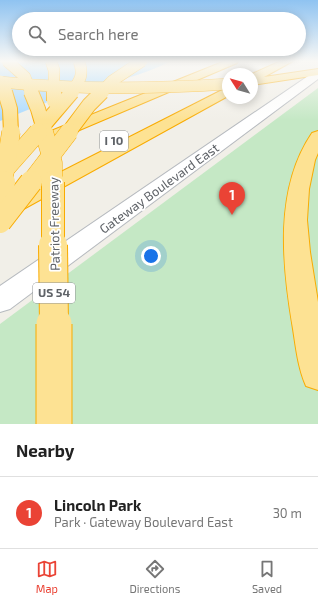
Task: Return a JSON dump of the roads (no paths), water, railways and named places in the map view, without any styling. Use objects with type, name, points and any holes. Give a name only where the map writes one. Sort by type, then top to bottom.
[{"type":"highway","points":[[0,81],[64,87],[128,88],[185,87],[222,84]]},
{"type":"highway","points":[[0,81],[7,95],[13,128],[0,200]]},
{"type":"highway","name":"Patriot Freeway","points":[[27,81],[38,109],[53,162],[54,424]]},
{"type":"highway","points":[[53,162],[54,81]]},
{"type":"highway","points":[[0,175],[80,81]]},
{"type":"highway","points":[[0,222],[89,105],[112,81]]},
{"type":"highway","name":"I 10","points":[[0,159],[183,81]]},
{"type":"highway","name":"I 10","points":[[0,200],[222,86]]},
{"type":"highway","points":[[0,212],[222,94]]},
{"type":"highway","points":[[0,148],[65,121],[110,111]]},
{"type":"highway","points":[[318,136],[311,146],[302,170],[296,207],[297,247],[305,320],[318,374]]},
{"type":"main road","name":"Gateway Boulevard East","points":[[0,301],[307,81]]},
{"type":"water","points":[[0,81],[119,81],[60,97],[0,121]]},
{"type":"place","name":"Lincoln Park","points":[[232,215]]}]
